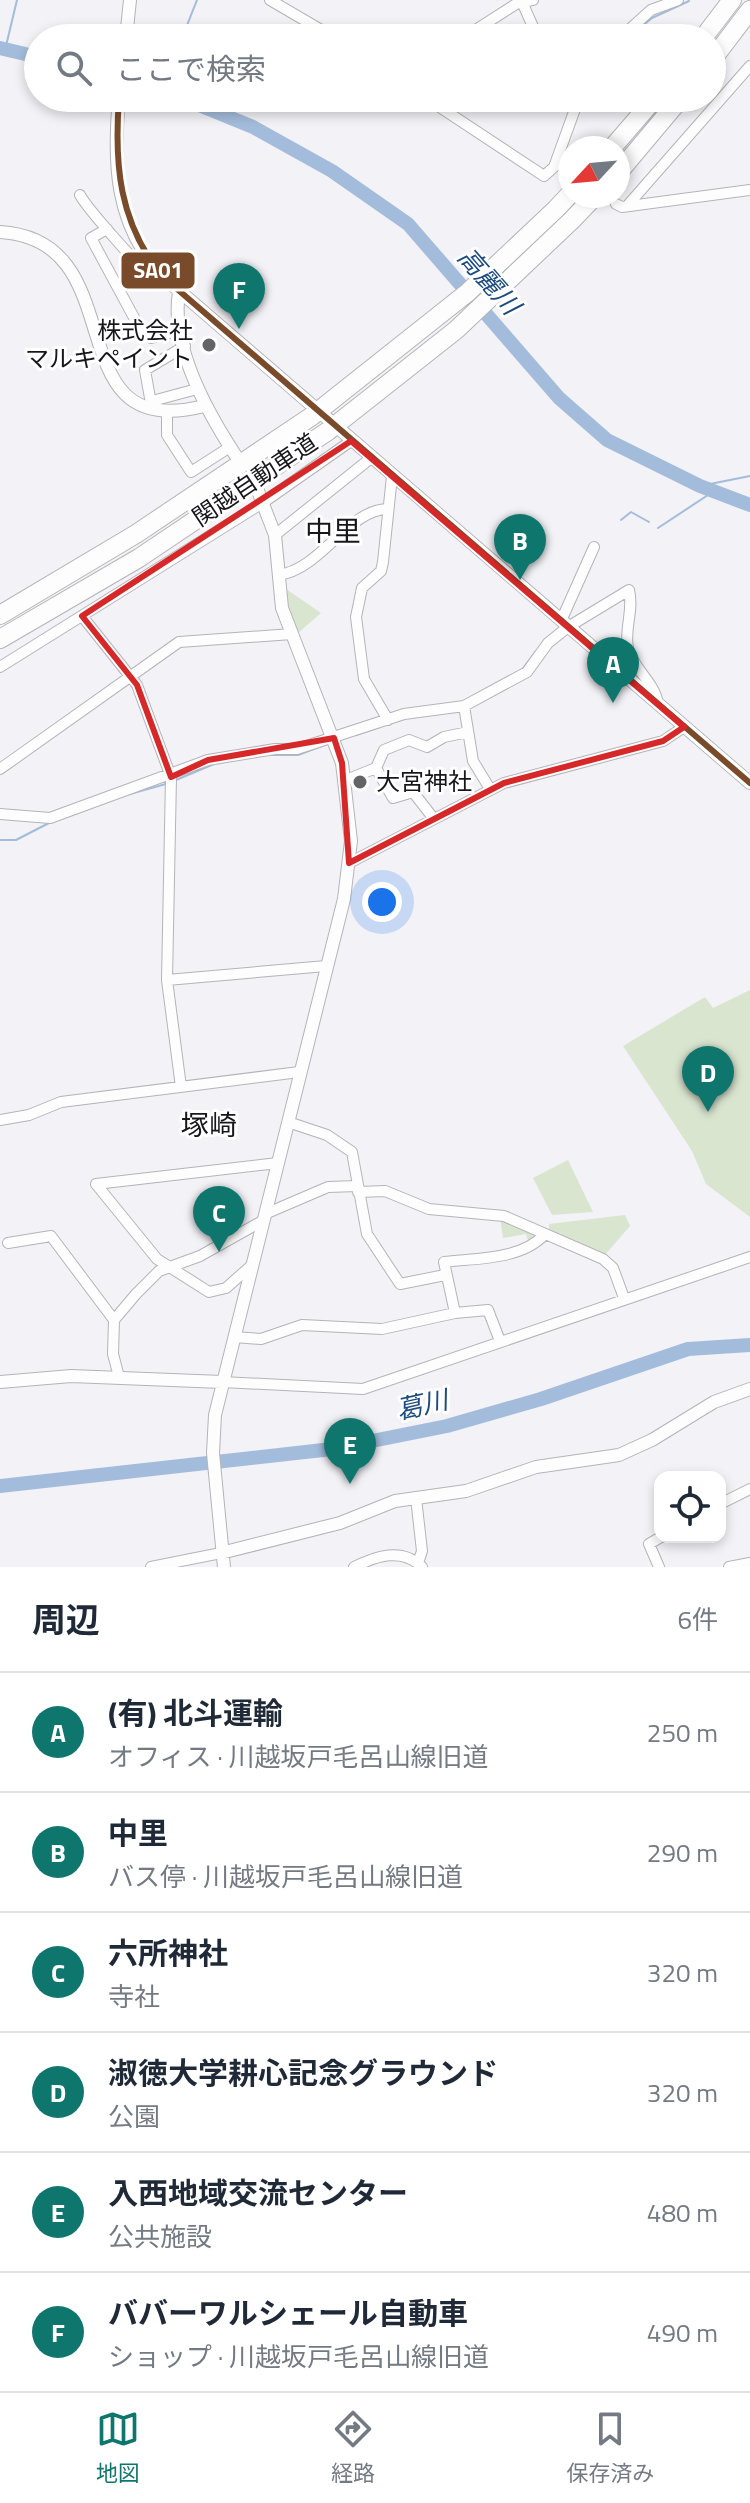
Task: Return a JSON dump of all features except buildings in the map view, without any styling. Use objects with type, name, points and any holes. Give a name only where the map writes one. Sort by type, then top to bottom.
[{"type":"highway","points":[[714,24],[732,0]]},
{"type":"highway","points":[[726,42],[750,10]]},
{"type":"highway","points":[[622,136],[643,112]]},
{"type":"highway","points":[[630,159],[669,112]]},
{"type":"highway","name":"関越自動車道","points":[[0,615],[158,520],[312,416],[467,293],[558,207]]},
{"type":"highway","name":"関越自動車道","points":[[0,639],[139,558],[328,431],[456,330],[584,208]]},
{"type":"highway","points":[[0,652],[88,597],[139,558]]},
{"type":"street","points":[[127,24],[130,0]]},
{"type":"street","points":[[270,0],[311,24]]},
{"type":"street","points":[[634,24],[652,5],[678,0]]},
{"type":"street","points":[[487,24],[527,1],[534,24]]},
{"type":"street","points":[[726,92],[750,66]]},
{"type":"street","points":[[118,112],[115,152],[120,196],[131,231],[162,276],[748,779]]},
{"type":"street","points":[[447,112],[544,176],[558,158]]},
{"type":"street","points":[[566,136],[573,112]]},
{"type":"street","points":[[708,112],[622,205],[750,190]]},
{"type":"street","points":[[80,195],[107,229],[139,261],[149,277],[157,280],[162,276]]},
{"type":"street","points":[[107,229],[91,238],[138,325],[151,338],[182,330]]},
{"type":"street","points":[[0,232],[41,245],[66,266],[89,304],[105,368],[114,384],[137,403],[167,412],[204,406]]},
{"type":"street","points":[[167,412],[167,435],[191,472],[233,452],[197,389],[177,307],[179,292]]},
{"type":"street","points":[[185,346],[145,370],[150,398],[156,400],[197,389]]},
{"type":"street","points":[[0,667],[351,441]]},
{"type":"street","points":[[275,535],[371,458]]},
{"type":"street","points":[[388,720],[364,679],[356,617],[362,588],[381,571],[392,476]]},
{"type":"street","points":[[224,1567],[213,1453],[222,1382],[344,899],[349,863],[346,780],[282,608],[275,535],[261,497]]},
{"type":"street","points":[[278,575],[305,564],[370,511],[388,509]]},
{"type":"street","points":[[0,814],[50,818],[171,779],[208,760],[260,751],[297,749],[334,741],[404,714],[460,707],[527,672],[564,624],[594,547]]},
{"type":"street","points":[[564,624],[629,590],[631,619],[628,647],[655,691],[659,705]]},
{"type":"street","points":[[82,616],[130,676],[154,727],[171,779],[167,980],[181,1087]]},
{"type":"street","points":[[0,769],[167,648],[190,638],[292,634]]},
{"type":"street","points":[[460,707],[473,761],[490,789]]},
{"type":"street","points":[[349,863],[490,789],[640,744],[663,741],[684,727]]},
{"type":"street","points":[[346,780],[376,768],[384,750],[409,740],[427,747],[468,732]]},
{"type":"street","points":[[376,768],[393,798],[413,792],[434,819]]},
{"type":"street","points":[[167,980],[326,966]]},
{"type":"street","points":[[0,1120],[29,1115],[61,1102],[299,1072]]},
{"type":"street","points":[[288,1122],[327,1135],[352,1152],[367,1234],[400,1284],[445,1275]]},
{"type":"street","points":[[252,1265],[217,1293],[168,1268],[96,1184],[278,1163]]},
{"type":"street","points":[[119,1377],[112,1341],[114,1320],[159,1271],[200,1256],[264,1217],[328,1187],[385,1191],[429,1209],[504,1216],[603,1259],[613,1268],[624,1298]]},
{"type":"street","points":[[455,1313],[444,1262],[508,1254],[538,1242],[545,1234]]},
{"type":"street","points":[[8,1243],[51,1236],[114,1320]]},
{"type":"street","points":[[0,1382],[71,1376],[119,1377],[354,1390],[750,1257]]},
{"type":"street","points":[[234,1337],[261,1339],[302,1325],[382,1329],[455,1313],[488,1310],[500,1341]]},
{"type":"street","points":[[151,1567],[318,1529],[383,1505],[466,1491],[536,1467],[619,1455],[641,1447],[714,1402],[750,1389]]},
{"type":"street","points":[[726,1501],[750,1489]]},
{"type":"street","points":[[354,1567],[385,1555],[409,1558],[420,1565],[422,1551],[416,1498]]},
{"type":"street","points":[[654,1541],[649,1544],[659,1567]]},
{"type":"street","points":[[729,1567],[750,1563]]},
{"type":"highlighted area","points":[[351,441],[684,727],[663,741],[504,783],[349,863],[342,763],[334,738],[208,760],[171,777],[137,685],[82,616]]},
{"type":"green space","points":[[286,589],[321,613],[297,634],[287,606]]},
{"type":"green space","points":[[750,990],[750,1217],[706,1184],[692,1151],[623,1046],[705,997],[713,1008]]},
{"type":"green space","points":[[568,1160],[593,1212],[552,1215],[533,1178]]},
{"type":"green space","points":[[625,1215],[630,1226],[604,1256],[549,1232],[549,1224]]},
{"type":"green space","points":[[500,1217],[538,1233],[529,1243],[526,1234],[503,1238]]},
{"type":"waterway","points":[[5,50],[17,0]]},
{"type":"waterway","points":[[188,24],[197,0]]},
{"type":"waterway","points":[[645,24],[689,1]]},
{"type":"waterway","name":"高麗川","points":[[0,48],[24,54]]},
{"type":"waterway","name":"高麗川","points":[[216,112],[253,127],[332,171],[408,224],[559,398],[607,440],[700,486],[750,505]]},
{"type":"waterway","points":[[700,486],[750,476]]},
{"type":"waterway","points":[[658,528],[714,491]]},
{"type":"waterway","points":[[621,520],[631,512],[649,522]]},
{"type":"waterway","points":[[521,671],[536,651]]},
{"type":"waterway","points":[[356,735],[380,727]]},
{"type":"waterway","points":[[271,755],[298,755],[327,744]]},
{"type":"waterway","points":[[176,780],[214,764]]},
{"type":"waterway","points":[[126,795],[166,784]]},
{"type":"waterway","points":[[0,840],[16,840],[49,823]]},
{"type":"waterway","name":"葛川","points":[[0,1486],[332,1449],[447,1426],[541,1399],[688,1349],[750,1345]]},
{"type":"transit line","name":"SA01","points":[[118,112],[122,192],[136,235],[162,276],[750,783]]},
{"type":"place","name":"ババーワルシェール自動車","points":[[239,329]]},
{"type":"place","name":"株式会社 マルキペイント","points":[[209,345]]},
{"type":"place","name":"中里","points":[[520,580]]},
{"type":"place","name":"(有) 北斗運輸","points":[[613,703]]},
{"type":"place","name":"大宮神社","points":[[360,782]]},
{"type":"place","name":"淑徳大学耕心記念グラウンド","points":[[708,1112]]},
{"type":"place","name":"六所神社","points":[[219,1252]]},
{"type":"place","name":"入西地域交流センター","points":[[350,1484]]},
{"type":"district","name":"中里","points":[[333,531]]},
{"type":"district","name":"塚崎","points":[[209,1125]]}]
